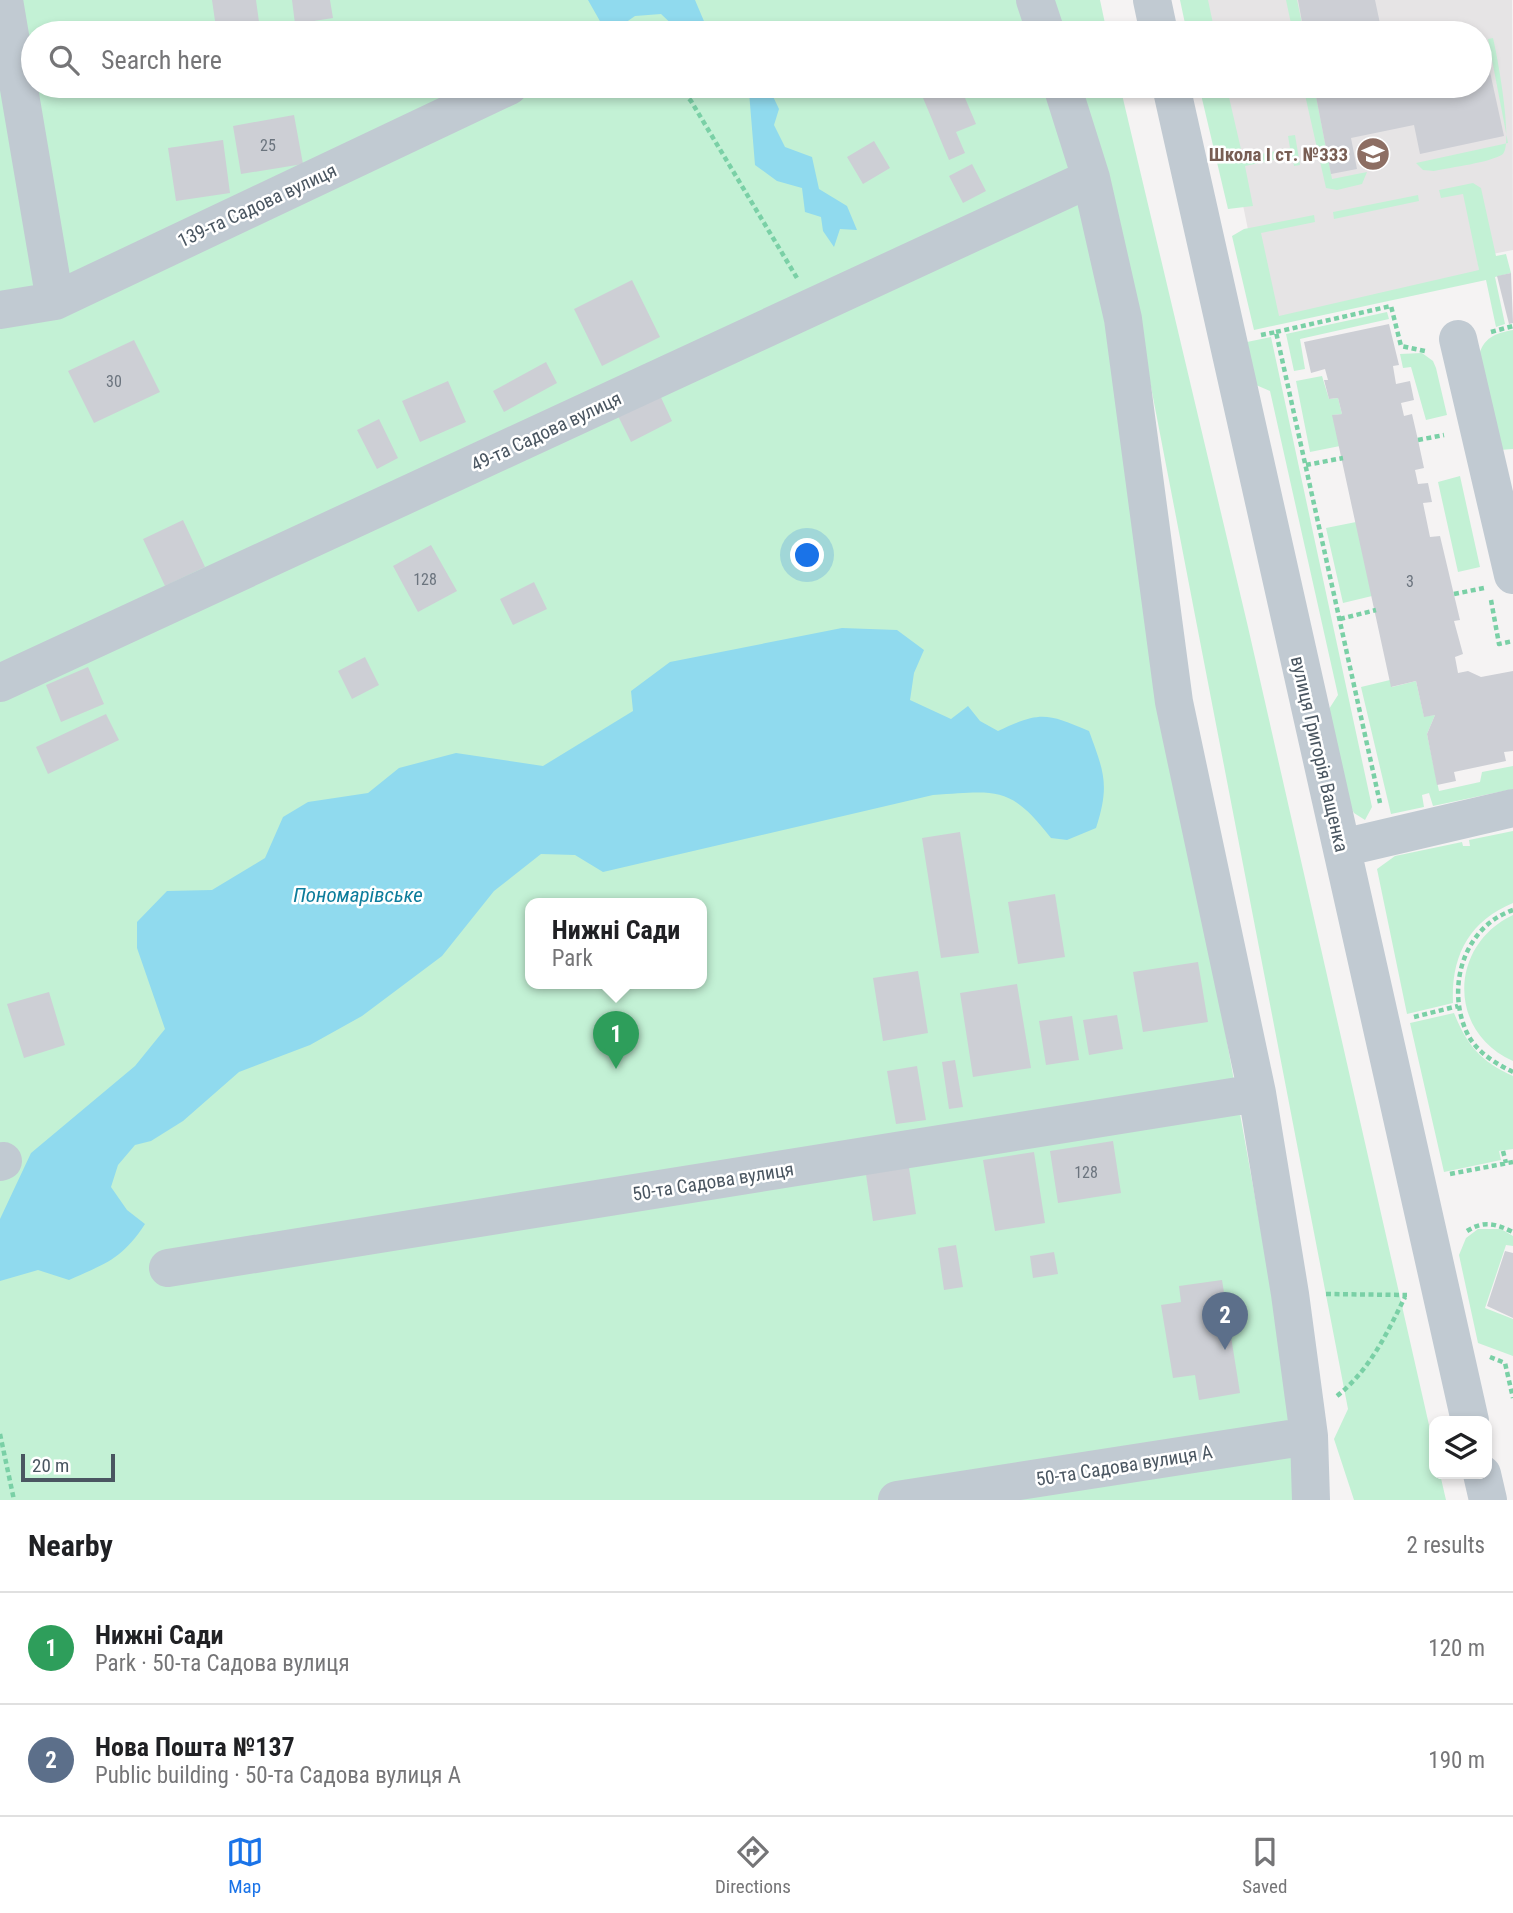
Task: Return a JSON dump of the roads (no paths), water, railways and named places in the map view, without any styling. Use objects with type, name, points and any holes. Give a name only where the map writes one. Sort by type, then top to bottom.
[{"type":"street","points":[[4,0],[55,301]]},
{"type":"street","points":[[1035,0],[1041,21]]},
{"type":"street","points":[[1152,0],[1156,21]]},
{"type":"street","name":"139-та Садова вулиця","points":[[0,310],[55,301],[484,98]]},
{"type":"street","points":[[1066,98],[1091,178],[1123,319],[1174,702],[1257,1093],[1308,1428],[1311,1500]]},
{"type":"street","name":"вулиця Григорія Ващенка","points":[[1174,98],[1469,1416]]},
{"type":"street","name":"49-та Садова вулиця","points":[[0,683],[1091,178]]},
{"type":"street","points":[[1446,348],[1496,580]]},
{"type":"street","points":[[1342,848],[1513,808]]},
{"type":"street","name":"50-та Садова вулиця","points":[[168,1268],[1257,1093]]},
{"type":"street","name":"50-та Садова вулиця А","points":[[897,1500],[1308,1428]]},
{"type":"street","points":[[1483,1479],[1488,1500]]},
{"type":"water","points":[[588,0],[695,0],[704,21],[668,21],[661,14],[635,16],[628,21],[600,21]]},
{"type":"water","points":[[749,98],[774,98],[779,109],[774,125],[785,147],[812,157],[819,189],[847,206],[857,230],[840,229],[834,247],[823,231],[821,217],[805,212],[802,188],[777,181],[755,165]]},
{"type":"water","name":"Пономарівське","points":[[842,628],[897,630],[924,650],[914,673],[910,700],[951,719],[968,706],[980,721],[998,731],[1024,720],[1044,717],[1089,731],[1101,768],[1104,789],[1096,828],[1067,840],[1051,838],[1024,808],[1013,800],[1001,795],[973,793],[933,795],[603,872],[575,855],[541,854],[494,891],[442,956],[362,1016],[310,1045],[239,1072],[183,1121],[151,1141],[135,1145],[118,1165],[111,1187],[127,1210],[145,1224],[121,1253],[69,1280],[38,1270],[0,1281],[0,1219],[31,1153],[135,1066],[165,1029],[137,948],[137,922],[167,891],[212,890],[265,858],[283,817],[308,802],[368,793],[399,768],[456,753],[543,766],[633,711],[631,691],[670,662]]},
{"type":"place","name":"Школа І ст. №333","points":[[1373,154]]},
{"type":"place","name":"Нижні Сади","points":[[616,1069]]},
{"type":"place","name":"Нова Пошта №137","points":[[1225,1350]]}]
